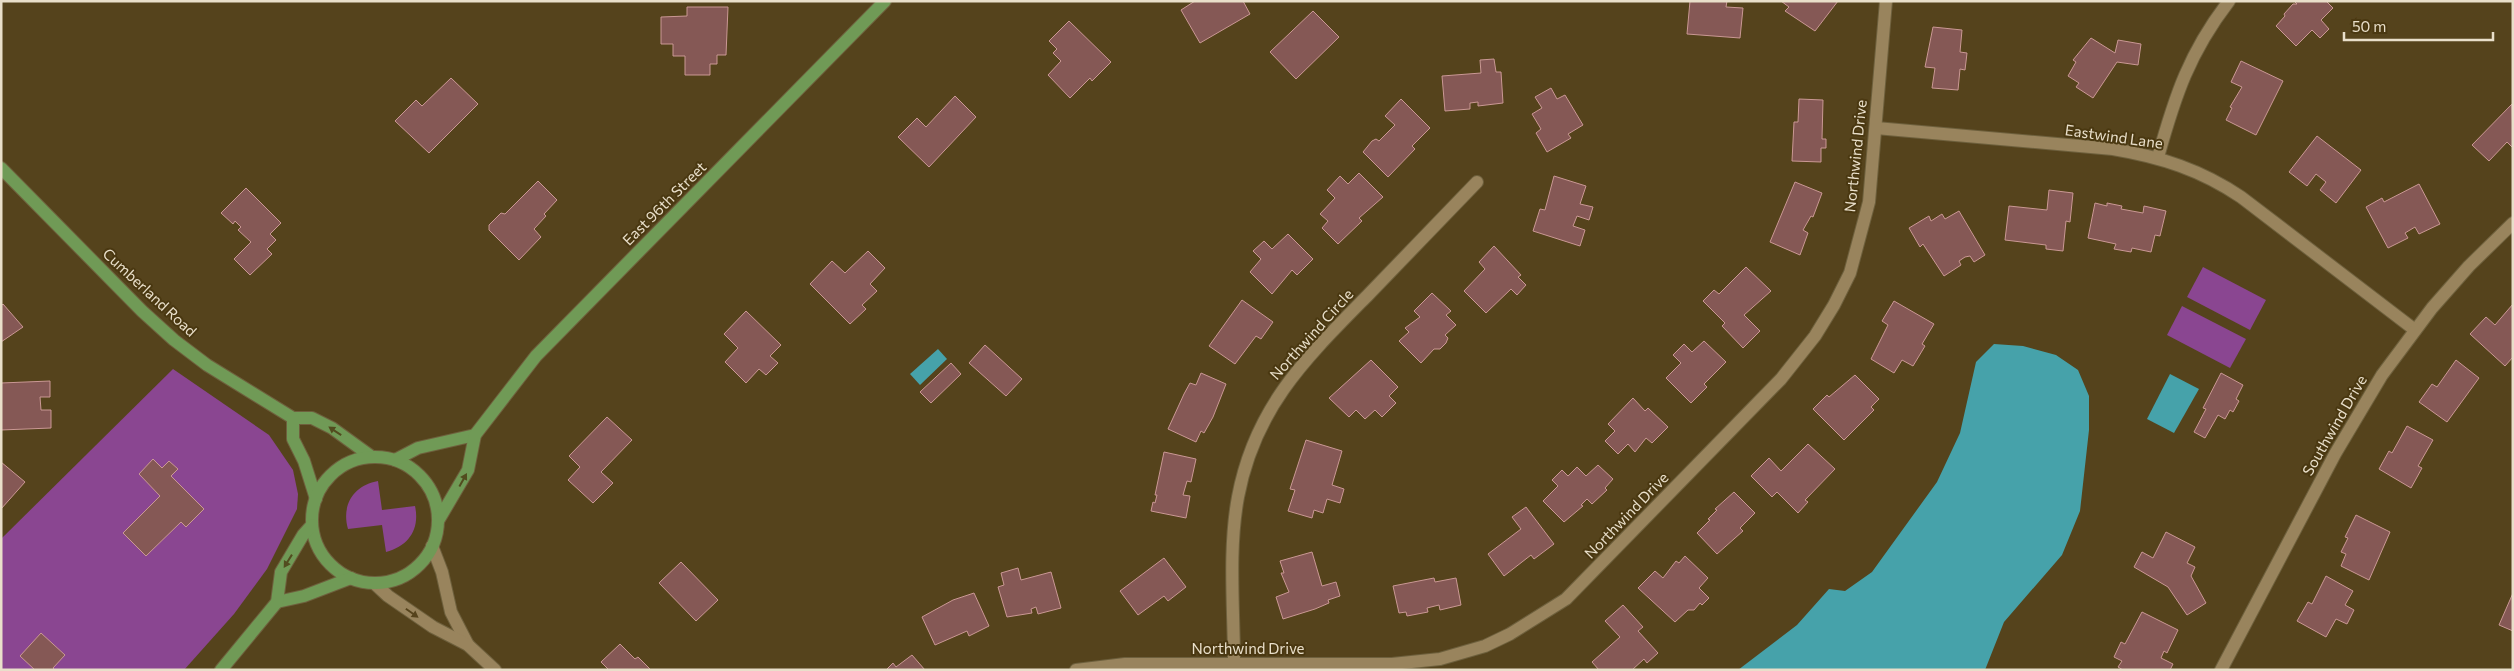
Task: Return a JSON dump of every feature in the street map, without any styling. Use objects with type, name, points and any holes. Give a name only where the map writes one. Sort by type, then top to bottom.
[{"type":"main road","name":"East 96th Street","points":[[438,521],[468,470],[475,435],[543,350],[885,1]]},
{"type":"main road","name":"Cumberland Road","points":[[1,168],[142,311],[174,340],[207,365],[293,418],[312,418],[332,428],[372,457]]},
{"type":"main road","points":[[293,418],[294,439],[304,461],[316,499]]},
{"type":"main road","points":[[395,460],[418,448],[475,435]]},
{"type":"main road","points":[[372,457],[395,460],[415,471],[430,488],[437,510],[438,521],[432,546],[425,559],[414,569],[388,582],[374,583],[351,578],[333,567],[320,551],[312,525],[316,499],[328,478],[348,463],[372,457]]},
{"type":"main road","points":[[221,670],[277,602],[281,572],[303,535],[312,525]]},
{"type":"main road","points":[[277,602],[304,596],[351,578]]},
{"type":"street","name":"Northwind Drive","points":[[1076,670],[1125,664],[1392,664],[1440,659],[1485,646],[1510,634],[1566,599],[1781,379],[1815,336],[1850,273],[1869,202],[1886,1]]},
{"type":"street","points":[[2158,157],[2184,74],[2210,25],[2229,1]]},
{"type":"street","name":"Eastwind Lane","points":[[1876,128],[2113,149],[2158,157],[2193,169],[2234,192],[2414,330]]},
{"type":"street","name":"Northwind Circle","points":[[1234,664],[1234,552],[1238,497],[1256,437],[1269,411],[1309,356],[1477,182]]},
{"type":"street","name":"Southwind Drive","points":[[2221,670],[2352,422],[2382,374],[2414,330],[2469,266],[2513,223]]},
{"type":"street","points":[[432,546],[442,572],[452,612],[468,645]]},
{"type":"street","points":[[374,583],[388,596],[433,627],[468,645],[495,670]]},
{"type":"shaded area","points":[[2203,267],[2266,300],[2250,330],[2187,297]]},
{"type":"shaded area","points":[[2182,306],[2246,339],[2230,368],[2167,335]]},
{"type":"shaded area","points":[[173,369],[269,435],[293,470],[298,494],[297,509],[267,569],[234,614],[184,670],[1,670],[1,539]]},
{"type":"shaded area","points":[[378,481],[382,510],[415,506],[416,514],[414,529],[407,541],[401,546],[386,552],[382,525],[348,529],[346,520],[346,512],[351,498],[362,487]]},
{"type":"water","points":[[1994,344],[2023,346],[2056,355],[2078,370],[2089,396],[2089,430],[2080,511],[2062,555],[2004,622],[1985,670],[1738,670],[1797,625],[1829,589],[1845,591],[1872,572],[1937,482],[1960,433],[1976,362]]},
{"type":"water","points":[[938,349],[947,359],[920,385],[910,374]]},
{"type":"water","points":[[2170,374],[2199,389],[2174,433],[2147,419]]},
{"type":"building","points":[[1195,1],[1243,1],[1250,14],[1200,43],[1181,10]]},
{"type":"building","points":[[1690,1],[1727,1],[1726,7],[1743,8],[1740,38],[1687,34]]},
{"type":"building","points":[[1781,1],[1838,1],[1815,31],[1785,11],[1789,7]]},
{"type":"building","points":[[2294,1],[2326,1],[2333,8],[2321,20],[2329,29],[2320,38],[2312,30],[2296,46],[2276,26],[2293,4],[2297,4]]},
{"type":"building","points":[[687,7],[728,7],[726,55],[717,55],[717,64],[710,64],[710,75],[685,75],[685,56],[673,56],[673,44],[661,44],[661,17],[687,16]]},
{"type":"building","points":[[1313,11],[1339,37],[1296,79],[1270,52]]},
{"type":"building","points":[[1069,21],[1111,62],[1092,81],[1090,78],[1070,98],[1048,75],[1061,61],[1053,53],[1057,49],[1049,41]]},
{"type":"building","points":[[1933,27],[1962,30],[1960,52],[1967,53],[1965,70],[1960,69],[1958,90],[1932,88],[1935,68],[1925,67]]},
{"type":"building","points":[[2091,38],[2115,53],[2118,40],[2141,44],[2138,65],[2117,62],[2093,98],[2076,87],[2079,83],[2068,76],[2076,62],[2073,60]]},
{"type":"building","points":[[1494,59],[1496,72],[1501,72],[1503,103],[1478,106],[1478,102],[1470,103],[1470,109],[1445,111],[1442,76],[1481,73],[1480,60]]},
{"type":"building","points":[[2241,61],[2283,81],[2256,135],[2226,120],[2232,108],[2230,107],[2242,87],[2231,82]]},
{"type":"building","points":[[451,78],[478,104],[429,153],[395,121],[416,100],[422,106]]},
{"type":"building","points":[[1551,88],[1557,99],[1565,95],[1583,125],[1568,134],[1571,138],[1547,152],[1536,133],[1541,129],[1532,114],[1542,108],[1535,97]]},
{"type":"building","points":[[955,96],[976,117],[929,167],[898,137],[917,118],[926,127]]},
{"type":"building","points":[[1401,99],[1430,128],[1412,146],[1415,149],[1388,177],[1363,152],[1372,141],[1376,139],[1379,141],[1395,125],[1385,116]]},
{"type":"building","points":[[1799,99],[1823,100],[1822,139],[1826,139],[1826,148],[1821,148],[1821,162],[1792,161],[1794,122],[1798,122]]},
{"type":"building","points":[[2512,104],[2513,148],[2507,142],[2489,161],[2472,145]]},
{"type":"building","points":[[2317,136],[2361,170],[2336,203],[2320,190],[2326,182],[2316,174],[2307,186],[2289,172]]},
{"type":"building","points":[[1359,173],[1383,197],[1359,218],[1362,221],[1338,244],[1322,228],[1328,221],[1320,214],[1335,198],[1327,190],[1340,176],[1348,184]]},
{"type":"building","points":[[1554,176],[1586,186],[1580,204],[1593,207],[1589,220],[1577,216],[1573,226],[1585,230],[1580,246],[1533,231],[1540,209],[1545,210]]},
{"type":"building","points":[[538,181],[557,200],[534,229],[541,237],[519,260],[489,230],[489,225],[501,213],[505,214]]},
{"type":"building","points":[[1795,182],[1822,193],[1813,217],[1811,216],[1803,230],[1808,233],[1800,255],[1770,242]]},
{"type":"building","points":[[2419,184],[2440,224],[2419,234],[2415,227],[2405,233],[2408,238],[2388,248],[2366,207],[2382,198],[2384,202]]},
{"type":"building","points":[[246,188],[281,223],[270,234],[276,240],[267,249],[272,254],[250,275],[234,259],[251,242],[238,230],[241,227],[235,221],[233,224],[221,213]]},
{"type":"building","points":[[2049,190],[2073,193],[2070,222],[2066,221],[2063,251],[2046,249],[2046,245],[2005,240],[2009,206],[2047,210]]},
{"type":"building","points":[[2095,203],[2107,206],[2107,203],[2122,206],[2121,209],[2143,213],[2144,206],[2166,211],[2160,236],[2155,235],[2151,252],[2132,248],[2131,252],[2114,249],[2116,244],[2088,238]]},
{"type":"building","points":[[1959,211],[1985,255],[1974,262],[1970,256],[1965,257],[1959,261],[1961,265],[1944,276],[1923,244],[1920,247],[1909,228],[1929,216],[1931,221],[1942,214],[1945,219]]},
{"type":"building","points":[[1288,234],[1313,259],[1297,275],[1292,270],[1272,294],[1250,272],[1261,259],[1253,251],[1264,241],[1272,249]]},
{"type":"building","points":[[1494,246],[1521,275],[1518,277],[1526,285],[1517,295],[1511,289],[1486,313],[1464,291],[1485,269],[1479,262]]},
{"type":"building","points":[[868,251],[885,268],[870,284],[877,291],[862,305],[866,309],[850,324],[810,284],[832,261],[845,273]]},
{"type":"building","points":[[1746,267],[1771,291],[1744,315],[1760,331],[1743,348],[1722,326],[1725,323],[1703,301],[1714,290],[1719,294]]},
{"type":"building","points":[[1432,293],[1451,311],[1446,315],[1456,325],[1445,335],[1448,338],[1446,343],[1440,349],[1434,349],[1421,363],[1399,341],[1409,332],[1405,328],[1420,317],[1414,311]]},
{"type":"building","points":[[1242,300],[1273,322],[1261,339],[1256,336],[1235,364],[1209,346]]},
{"type":"building","points":[[1894,301],[1934,324],[1922,344],[1925,346],[1913,366],[1902,360],[1894,373],[1871,359],[1888,325],[1882,321]]},
{"type":"building","points":[[3,304],[23,327],[1,342],[1,306]]},
{"type":"building","points":[[2513,304],[2513,357],[2505,366],[2470,334],[2486,317],[2495,325]]},
{"type":"building","points":[[746,311],[781,345],[770,356],[778,363],[766,375],[759,369],[746,383],[725,362],[738,348],[724,334]]},
{"type":"building","points":[[1704,341],[1726,362],[1704,384],[1707,387],[1691,403],[1666,378],[1681,363],[1673,355],[1684,344],[1692,352]]},
{"type":"building","points":[[985,345],[1022,379],[1006,396],[969,363]]},
{"type":"building","points":[[1371,360],[1398,387],[1389,396],[1396,403],[1382,417],[1375,410],[1365,419],[1356,410],[1349,417],[1329,398]]},
{"type":"building","points":[[2456,360],[2479,378],[2447,422],[2419,402],[2432,384],[2437,387]]},
{"type":"building","points":[[951,363],[961,374],[931,403],[920,392]]},
{"type":"building","points":[[1201,373],[1226,384],[1213,417],[1204,433],[1201,431],[1196,442],[1168,429],[1190,383],[1196,385]]},
{"type":"building","points":[[2221,373],[2243,385],[2236,399],[2239,401],[2233,412],[2230,410],[2225,419],[2218,415],[2205,438],[2194,432],[2206,409],[2203,408]]},
{"type":"building","points":[[1855,375],[1879,399],[1871,407],[1874,410],[1844,440],[1813,409],[1827,395],[1829,397]]},
{"type":"building","points":[[50,381],[50,397],[40,397],[41,410],[51,410],[51,428],[1,430],[1,383]]},
{"type":"building","points":[[1633,398],[1645,411],[1648,408],[1668,427],[1652,443],[1646,438],[1635,452],[1628,444],[1618,454],[1605,441],[1615,431],[1608,424]]},
{"type":"building","points":[[607,417],[632,440],[601,472],[613,483],[593,503],[568,480],[580,467],[569,456]]},
{"type":"building","points":[[2407,426],[2433,440],[2418,466],[2422,468],[2411,488],[2379,469],[2389,451],[2392,453]]},
{"type":"building","points":[[1306,440],[1342,451],[1332,485],[1344,489],[1340,503],[1327,499],[1323,513],[1314,510],[1312,518],[1288,511],[1295,490],[1290,489]]},
{"type":"building","points":[[1808,444],[1835,469],[1805,500],[1808,502],[1798,513],[1777,492],[1772,497],[1751,476],[1769,458],[1781,471]]},
{"type":"building","points":[[1164,452],[1196,459],[1191,482],[1187,481],[1183,495],[1190,496],[1186,518],[1151,511],[1157,495],[1155,495]]},
{"type":"building","points":[[153,459],[162,468],[169,461],[178,469],[171,476],[204,509],[186,527],[181,522],[146,556],[123,533],[160,496],[139,474]]},
{"type":"building","points":[[1,462],[25,482],[1,509]]},
{"type":"building","points":[[1598,465],[1613,479],[1605,488],[1607,490],[1592,504],[1587,499],[1581,505],[1583,506],[1564,522],[1543,501],[1558,486],[1552,480],[1562,470],[1568,476],[1577,467],[1586,476]]},
{"type":"building","points":[[1734,492],[1755,513],[1740,528],[1743,531],[1717,554],[1697,533],[1710,520],[1708,519],[1717,510],[1715,509]]},
{"type":"building","points":[[1526,507],[1554,544],[1534,559],[1531,555],[1504,576],[1488,554],[1521,529],[1512,517]]},
{"type":"building","points":[[2356,515],[2390,532],[2369,580],[2341,566],[2346,554],[2341,552],[2348,538],[2345,537]]},
{"type":"building","points":[[2166,532],[2195,547],[2187,563],[2195,567],[2191,576],[2206,603],[2187,615],[2168,587],[2134,567],[2142,552],[2153,558]]},
{"type":"building","points":[[1312,552],[1322,586],[1336,582],[1340,596],[1328,600],[1329,603],[1315,609],[1283,619],[1276,597],[1289,592],[1281,573],[1284,573],[1280,561]]},
{"type":"building","points":[[1685,556],[1708,578],[1699,588],[1709,598],[1702,605],[1700,603],[1694,610],[1688,610],[1675,622],[1638,588],[1655,571],[1663,578],[1676,561],[1679,563]]},
{"type":"building","points":[[1164,558],[1186,587],[1168,601],[1164,596],[1138,615],[1120,591]]},
{"type":"building","points":[[681,562],[718,600],[696,621],[659,583]]},
{"type":"building","points":[[1018,568],[1021,580],[1051,572],[1061,608],[1038,614],[1036,607],[1031,609],[1032,613],[1007,617],[998,587],[1004,585],[1001,573]]},
{"type":"building","points":[[2326,576],[2353,591],[2345,605],[2354,610],[2347,624],[2336,619],[2326,637],[2297,621],[2308,602],[2312,604]]},
{"type":"building","points":[[1434,578],[1435,582],[1456,578],[1461,605],[1440,610],[1439,605],[1427,608],[1428,612],[1407,616],[1406,612],[1399,613],[1393,586]]},
{"type":"building","points":[[974,593],[989,626],[969,636],[967,631],[935,645],[922,617],[953,600]]},
{"type":"building","points":[[2513,593],[2513,631],[2499,625]]},
{"type":"building","points":[[1623,605],[1643,627],[1638,631],[1658,653],[1647,663],[1644,659],[1632,670],[1599,670],[1592,662],[1620,637],[1605,621]]},
{"type":"building","points":[[2142,612],[2178,630],[2167,653],[2164,651],[2161,658],[2173,664],[2170,670],[2123,670],[2118,667],[2122,661],[2114,657],[2121,642],[2125,644]]},
{"type":"building","points":[[41,633],[65,655],[53,668],[55,670],[35,670],[20,656]]},
{"type":"building","points":[[620,644],[635,659],[638,657],[651,670],[609,670],[601,662]]},
{"type":"building","points":[[912,655],[925,670],[886,670],[893,663],[896,667]]}]
